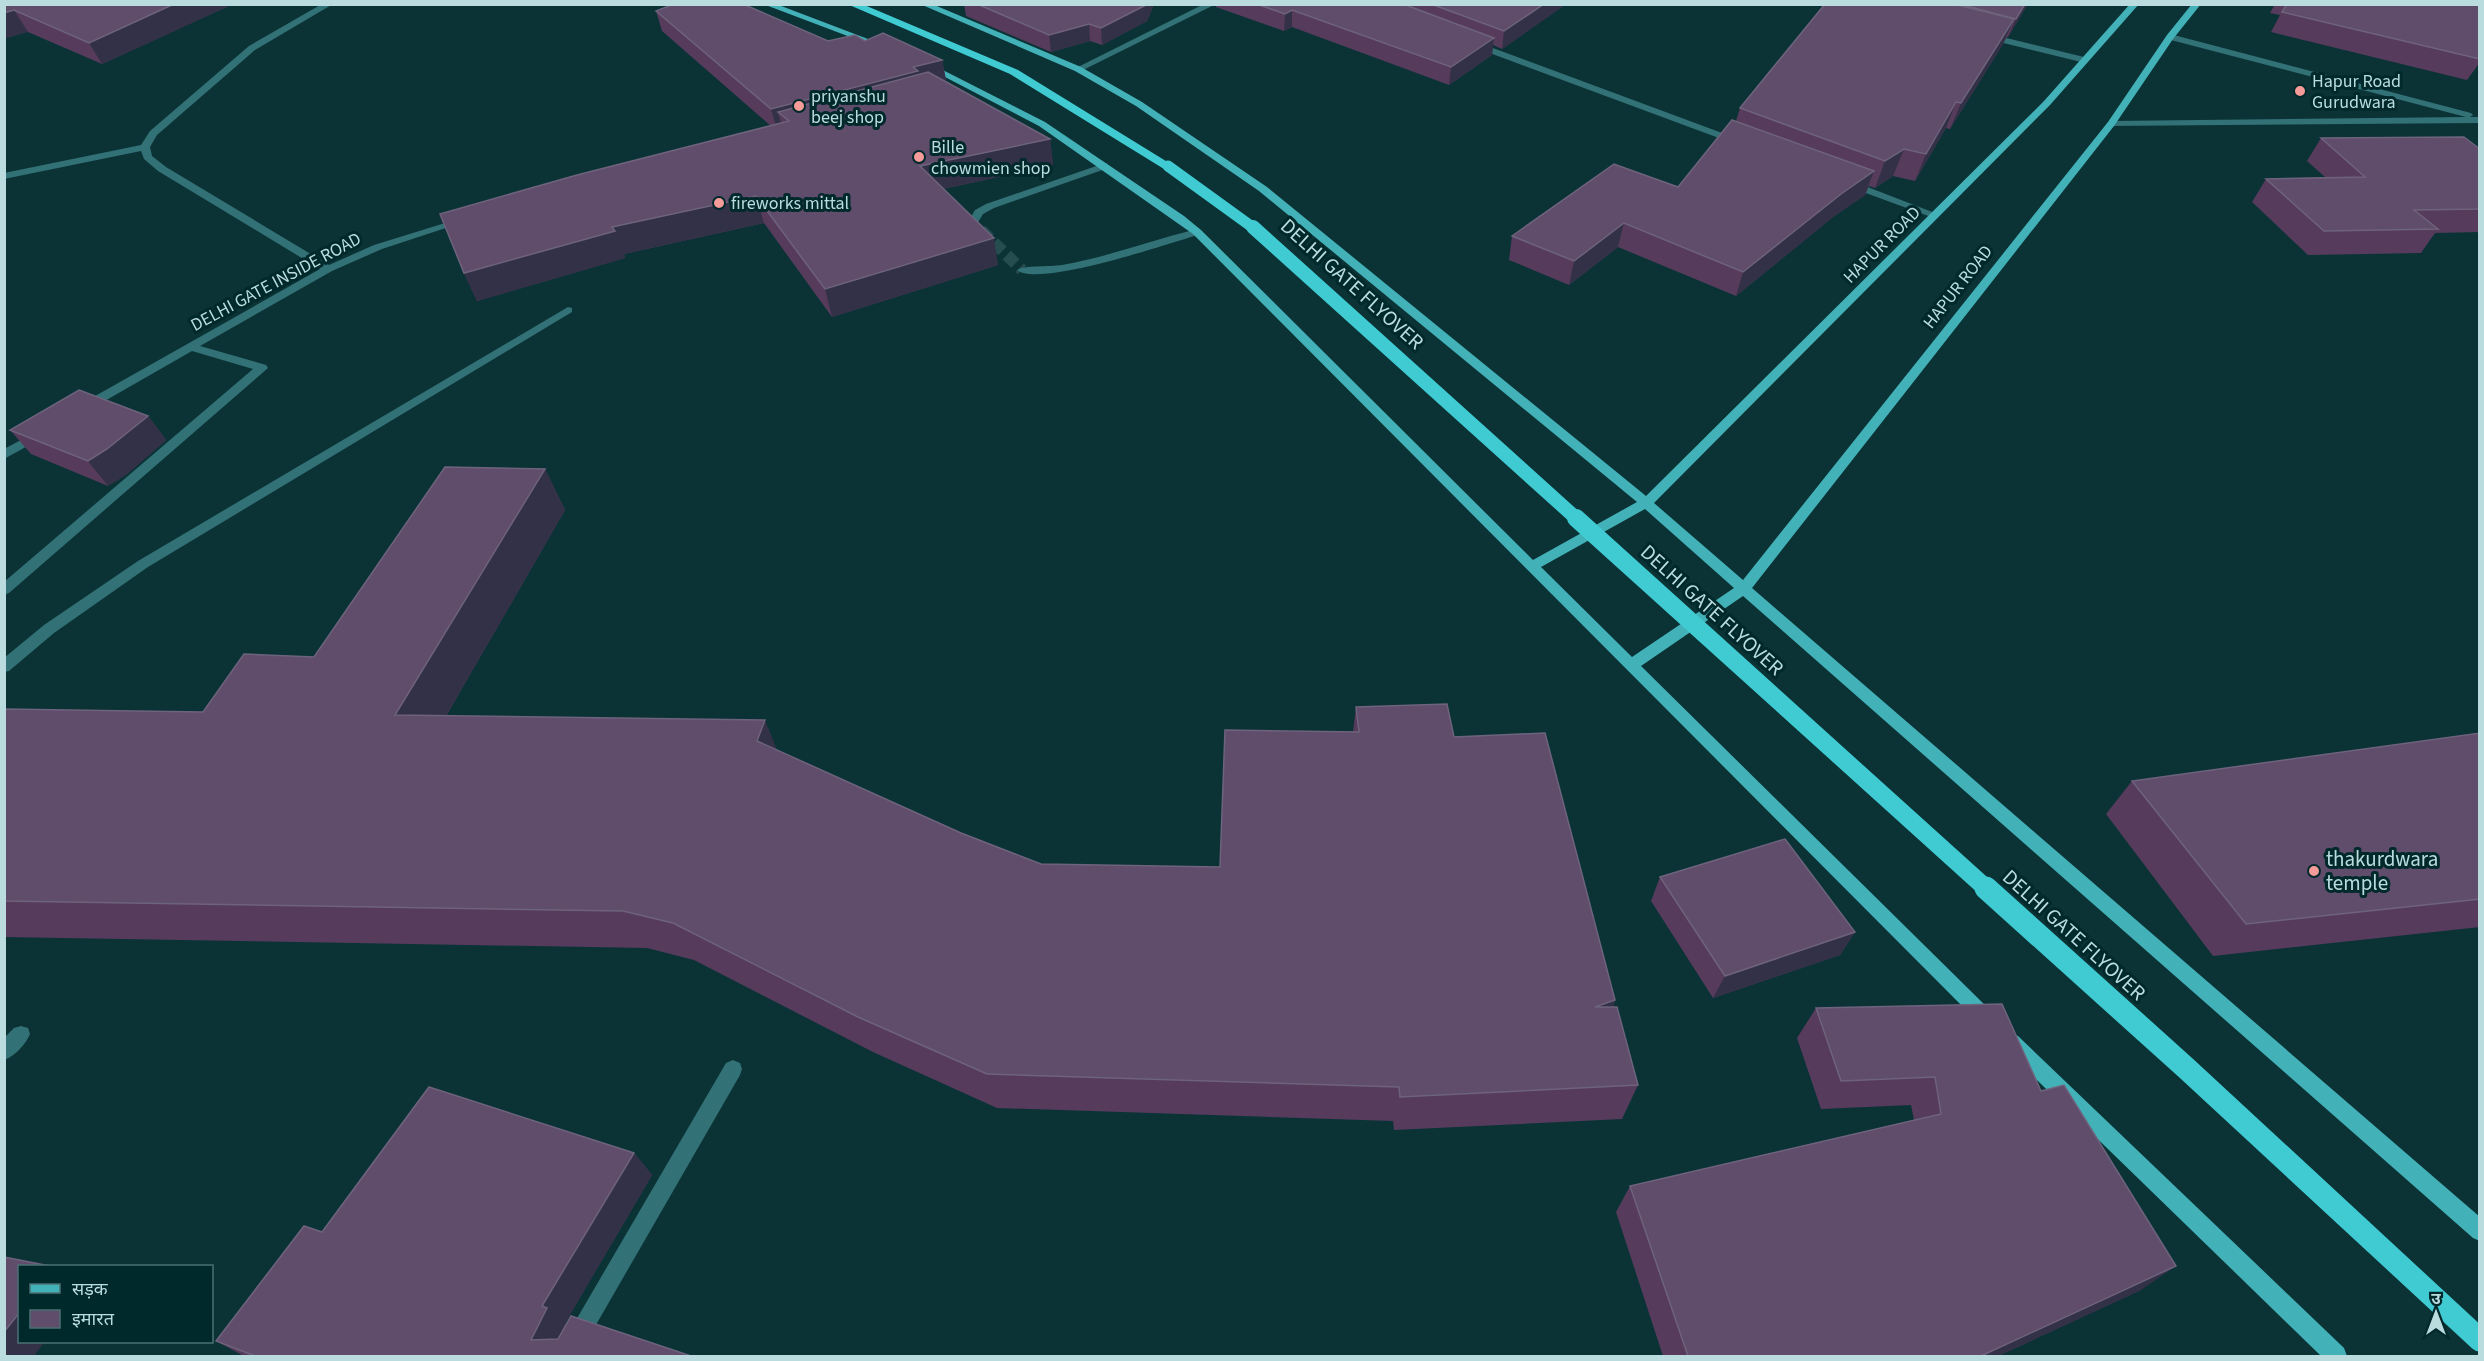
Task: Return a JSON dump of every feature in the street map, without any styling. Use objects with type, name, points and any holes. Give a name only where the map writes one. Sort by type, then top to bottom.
[{"type":"highway","name":"DELHI GATE FLYOVER","points":[[852,4],[1014,72],[1168,166],[1243,220],[2178,1060],[2480,1340]]},
{"type":"main road","points":[[767,4],[894,50]]},
{"type":"main road","points":[[924,4],[1078,69],[1139,104],[1263,189],[1646,503],[2480,1231]]},
{"type":"main road","name":"HAPUR ROAD","points":[[1530,567],[1646,503],[2047,103],[2135,4]]},
{"type":"main road","name":"HAPUR ROAD","points":[[1630,666],[1743,589],[2111,124],[2170,37],[2197,4]]},
{"type":"main road","points":[[915,60],[967,84],[1042,124],[1197,232],[1887,922],[2336,1356]]},
{"type":"street","points":[[328,269],[162,169],[147,157],[145,147],[153,133],[252,48],[292,23],[329,4]]},
{"type":"street","points":[[1078,69],[1212,4]]},
{"type":"street","points":[[1971,32],[2085,60]]},
{"type":"street","points":[[2170,37],[2480,119]]},
{"type":"street","points":[[1463,40],[1744,144]]},
{"type":"street","points":[[944,90],[967,84]]},
{"type":"street","points":[[2111,124],[2480,119]]},
{"type":"street","points":[[4,176],[145,147]]},
{"type":"street","points":[[973,222],[979,212],[990,206],[1105,166]]},
{"type":"street","points":[[1834,177],[1935,215]]},
{"type":"street","name":"DELHI GATE INSIDE ROAD","points":[[79,411],[328,269],[378,247],[468,219]]},
{"type":"street","points":[[1022,270],[1044,272],[1055,270],[1197,232]]},
{"type":"street","points":[[4,667],[49,629],[143,564],[568,310]]},
{"type":"street","points":[[4,590],[262,368],[190,347]]},
{"type":"street","points":[[4,455],[50,428]]},
{"type":"street","points":[[4,1052],[21,1034]]},
{"type":"street","points":[[566,1356],[733,1069]]},
{"type":"building","points":[[4,4],[174,4],[89,43],[14,10],[4,13]]},
{"type":"building","points":[[674,4],[743,4],[828,41],[855,35],[865,41],[883,33],[942,60],[913,67],[918,71],[771,109],[656,11]]},
{"type":"building","points":[[977,4],[1146,5],[1101,28],[1089,24],[1049,35]]},
{"type":"building","points":[[1257,4],[1403,4],[1494,38],[1451,67],[1292,10],[1285,14]]},
{"type":"building","points":[[1431,4],[1544,4],[1504,31]]},
{"type":"building","points":[[1825,4],[1954,4],[2014,19],[1961,103],[1956,102],[1926,154],[1904,149],[1885,161],[1740,108]]},
{"type":"building","points":[[1959,4],[2025,4],[2016,19]]},
{"type":"building","points":[[2287,4],[2480,4],[2480,59],[2282,12]]},
{"type":"building","points":[[928,72],[1050,139],[920,166],[994,238],[825,289],[756,196],[612,227],[615,231],[464,273],[440,214],[577,175],[789,121],[778,112]]},
{"type":"building","points":[[1732,120],[1874,171],[1841,194],[1743,272],[1624,223],[1574,261],[1512,236],[1614,164],[1678,187]]},
{"type":"building","points":[[2464,137],[2480,149],[2480,209],[2414,210],[2438,229],[2324,231],[2266,179],[2365,177],[2321,138]]},
{"type":"building","points":[[79,390],[148,416],[107,449],[88,461],[10,430]]},
{"type":"building","points":[[445,467],[545,469],[395,715],[765,720],[757,741],[961,833],[1041,864],[1220,867],[1225,730],[1359,732],[1356,707],[1447,704],[1454,737],[1545,733],[1615,1000],[1595,1007],[1617,1007],[1638,1085],[1400,1097],[1399,1087],[987,1074],[858,1017],[673,923],[623,911],[4,901],[4,709],[203,712],[244,654],[314,657]]},
{"type":"building","name":"thakurdwara temple","points":[[2480,733],[2480,899],[2246,924],[2132,781]]},
{"type":"building","points":[[1785,839],[1855,932],[1725,976],[1660,877]]},
{"type":"building","points":[[2002,1004],[2041,1091],[2064,1085],[2176,1266],[1981,1356],[1688,1356],[1630,1186],[1941,1114],[1935,1077],[1841,1081],[1816,1008]]},
{"type":"building","points":[[429,1087],[634,1153],[542,1306],[547,1308],[531,1340],[558,1339],[571,1316],[691,1356],[255,1356],[216,1341],[304,1226],[322,1232]]},
{"type":"building","points":[[4,1257],[45,1265],[18,1265],[18,1314],[4,1332]]},
{"type":"tunnel","points":[[981,230],[1022,270]]},
{"type":"place","name":"Hapur Road Gurudwara","points":[[2300,91]]},
{"type":"place","name":"priyanshu beej shop","points":[[799,106]]},
{"type":"place","name":"Bille chowmien shop","points":[[919,157]]},
{"type":"place","name":"fireworks mittal","points":[[719,203]]},
{"type":"place","name":"thakurdwara temple","points":[[2314,871]]}]
